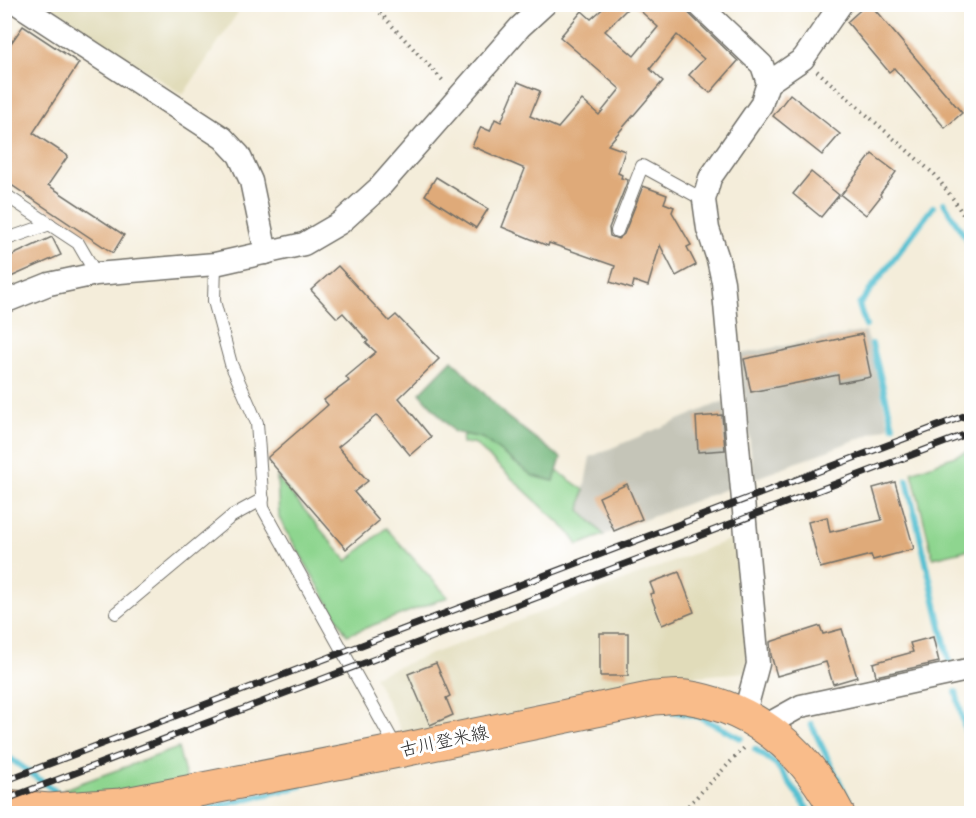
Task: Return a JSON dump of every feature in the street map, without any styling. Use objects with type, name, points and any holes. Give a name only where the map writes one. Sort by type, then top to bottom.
[{"type":"main road","name":"古川登米線","points":[[4,807],[49,810],[121,805],[654,698],[684,696],[719,705],[755,721],[787,743],[808,767],[838,813]]},
{"type":"street","points":[[18,4],[223,138],[239,154],[251,181],[266,253]]},
{"type":"street","points":[[4,302],[49,284],[96,274],[215,264],[304,244],[340,223],[380,188],[520,27],[545,4]]},
{"type":"street","points":[[698,4],[762,65],[768,83],[761,105],[710,178],[704,200],[708,229],[723,282],[758,664],[755,721],[801,706],[972,669]]},
{"type":"street","points":[[768,83],[803,59],[841,4]]},
{"type":"lane","points":[[617,231],[642,166],[704,200]]},
{"type":"lane","points":[[4,194],[78,243],[96,274]]},
{"type":"lane","points":[[4,240],[50,224]]},
{"type":"lane","points":[[215,264],[214,301],[231,364],[257,423],[264,508],[398,751]]},
{"type":"lane","points":[[116,613],[232,516],[263,500]]},
{"type":"path","points":[[372,4],[458,97]]},
{"type":"path","points":[[803,59],[935,175],[972,229]]},
{"type":"path","points":[[680,813],[755,721]]},
{"type":"shaded area","points":[[49,5],[243,5],[183,95]]},
{"type":"shaded area","points":[[866,331],[889,427],[754,479],[740,354]]},
{"type":"shaded area","points":[[724,401],[734,486],[604,535],[580,510],[590,457]]},
{"type":"shaded area","points":[[734,538],[747,627],[747,672],[639,681],[407,742],[374,676]]},
{"type":"green space","points":[[452,360],[506,416],[561,458],[554,481],[533,476],[482,438],[454,432],[420,393]]},
{"type":"green space","points":[[463,434],[482,438],[533,476],[554,481],[557,471],[584,490],[580,510],[604,535],[578,545],[568,531],[474,443],[462,444]]},
{"type":"green space","points":[[971,450],[971,549],[933,558],[912,472]]},
{"type":"green space","points":[[277,477],[347,561],[386,528],[448,597],[347,635],[279,518]]},
{"type":"green space","points":[[178,748],[187,781],[79,801],[64,789]]},
{"type":"building","points":[[632,4],[605,31],[634,56],[658,27],[633,4],[679,4],[738,61],[710,93],[689,75],[704,59],[677,35],[650,69],[663,81],[608,145],[625,151],[618,173],[622,175],[621,178],[628,180],[609,228],[610,236],[618,239],[624,234],[643,186],[667,195],[664,203],[674,207],[672,212],[691,245],[687,247],[696,265],[676,276],[660,245],[648,286],[634,281],[632,289],[610,282],[615,266],[549,243],[548,246],[502,227],[525,169],[472,146],[481,127],[490,131],[495,119],[501,122],[518,82],[540,91],[530,116],[558,128],[582,100],[599,115],[620,89],[560,37],[582,11],[591,19],[607,5]]},
{"type":"building","points":[[867,4],[870,4],[962,113],[945,128],[894,68],[889,72],[847,22]]},
{"type":"building","points":[[23,26],[79,63],[33,133],[68,156],[48,185],[124,235],[113,253],[4,180],[4,53]]},
{"type":"building","points":[[790,94],[840,134],[822,155],[773,116]]},
{"type":"building","points":[[872,154],[896,172],[866,215],[841,195]]},
{"type":"building","points":[[811,172],[839,195],[821,217],[793,194]]},
{"type":"building","points":[[436,177],[488,209],[476,228],[425,195]]},
{"type":"building","points":[[52,237],[61,255],[4,280],[4,259]]},
{"type":"building","points":[[338,266],[389,321],[396,315],[439,359],[399,398],[431,437],[410,455],[377,415],[338,447],[368,481],[354,492],[379,521],[346,549],[268,459],[328,405],[324,400],[349,381],[346,377],[376,352],[366,343],[368,341],[343,313],[337,318],[311,290]]},
{"type":"building","points":[[862,334],[871,377],[839,383],[838,375],[751,392],[744,359]]},
{"type":"building","points":[[722,415],[725,450],[698,452],[696,417]]},
{"type":"building","points":[[895,482],[914,549],[873,560],[871,555],[820,568],[808,522],[827,517],[830,532],[882,520],[873,488]]},
{"type":"building","points":[[627,484],[642,519],[614,531],[599,497]]},
{"type":"building","points":[[679,572],[694,612],[662,625],[650,594],[654,593],[650,583]]},
{"type":"building","points":[[820,626],[823,634],[842,629],[857,677],[833,684],[826,662],[777,676],[770,642]]},
{"type":"building","points":[[600,633],[628,633],[628,676],[600,676]]},
{"type":"building","points":[[933,637],[939,662],[876,676],[873,663],[913,652],[910,643]]},
{"type":"building","points":[[436,663],[450,696],[446,698],[453,715],[430,725],[408,674]]},
{"type":"waterway","points":[[944,203],[972,248]]},
{"type":"waterway","points":[[866,326],[859,305],[933,207]]},
{"type":"waterway","points":[[872,344],[893,426]]},
{"type":"waterway","points":[[907,480],[950,665]]},
{"type":"waterway","points":[[956,692],[972,757]]},
{"type":"waterway","points":[[672,711],[700,717],[741,738]]},
{"type":"waterway","points":[[811,724],[855,814]]},
{"type":"waterway","points":[[755,749],[776,764],[811,814]]},
{"type":"waterway","points":[[4,754],[65,798]]},
{"type":"waterway","points":[[185,814],[301,786]]},
{"type":"railway","points":[[4,781],[972,413]]},
{"type":"railway","points":[[4,800],[972,432]]}]
